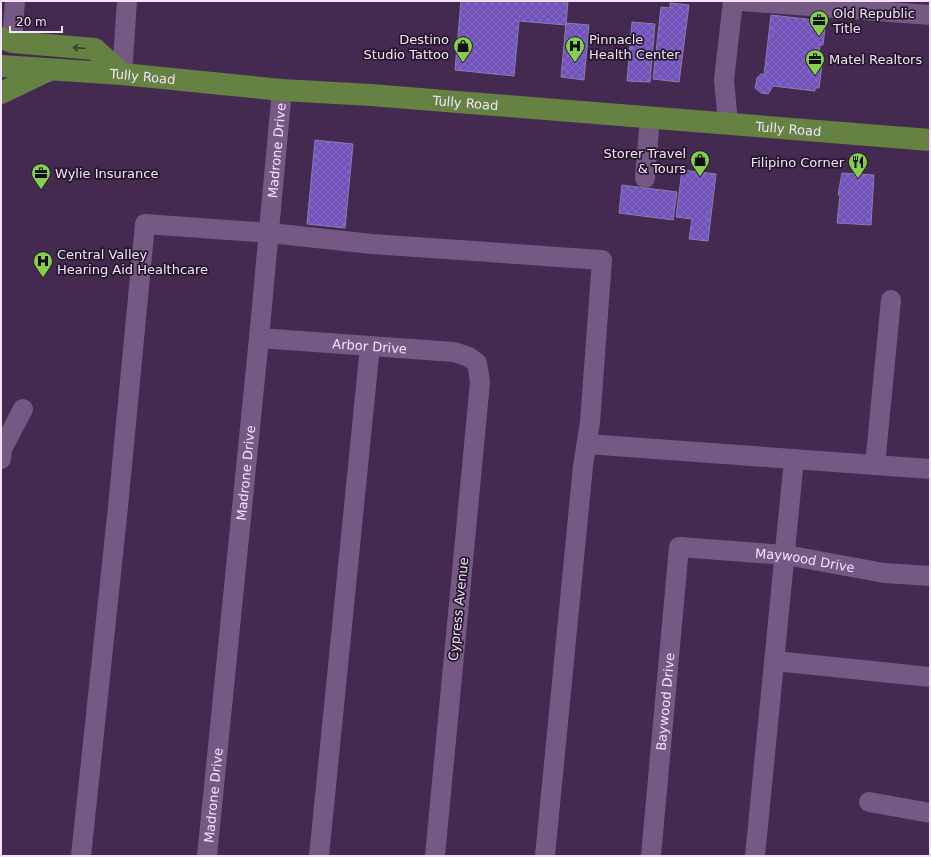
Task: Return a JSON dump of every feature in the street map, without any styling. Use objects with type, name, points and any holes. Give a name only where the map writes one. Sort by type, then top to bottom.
[{"type":"main road","points":[[6,40],[95,49],[122,74]]},
{"type":"main road","name":"Tully Road","points":[[1,66],[122,74],[282,90],[371,95],[728,123],[826,133],[930,140]]},
{"type":"main road","points":[[1,93],[50,70]]},
{"type":"street","points":[[6,40],[15,1]]},
{"type":"street","points":[[122,74],[126,1]]},
{"type":"street","points":[[728,123],[724,80],[733,1]]},
{"type":"street","points":[[741,1],[930,15]]},
{"type":"street","name":"Madrone Drive","points":[[207,856],[260,338],[282,90]]},
{"type":"street","points":[[645,178],[650,117]]},
{"type":"street","points":[[81,856],[119,499],[145,224],[270,233],[372,244],[602,260],[587,444],[545,856]]},
{"type":"street","points":[[875,465],[890,300]]},
{"type":"street","name":"Arbor Drive","points":[[260,338],[454,352],[469,357],[477,363]]},
{"type":"street","points":[[319,856],[370,346]]},
{"type":"street","name":"Cypress Avenue","points":[[435,856],[480,382],[477,363]]},
{"type":"street","points":[[1,459],[2,449],[22,408]]},
{"type":"street","points":[[587,444],[930,469]]},
{"type":"street","points":[[755,856],[786,555],[794,459]]},
{"type":"street","name":"Maywood Drive","points":[[679,547],[786,555],[884,573],[930,576]]},
{"type":"street","name":"Baywood Drive","points":[[650,856],[679,547]]},
{"type":"street","points":[[775,661],[930,677]]},
{"type":"street","points":[[869,802],[930,813]]},
{"type":"building","points":[[461,1],[568,1],[566,25],[519,21],[514,76],[455,70]]},
{"type":"building","points":[[670,3],[689,5],[679,82],[653,79],[661,7],[670,8]]},
{"type":"building","points":[[771,15],[823,21],[822,27],[825,28],[823,45],[820,45],[818,65],[822,65],[819,88],[815,88],[815,91],[773,86],[768,94],[761,93],[755,88],[757,78],[761,74],[764,75]]},
{"type":"building","points":[[632,22],[655,24],[650,82],[627,81]]},
{"type":"building","points":[[566,23],[589,25],[584,80],[561,77]]},
{"type":"building","points":[[315,140],[353,144],[345,228],[307,224]]},
{"type":"building","points":[[682,170],[716,174],[708,241],[689,239],[692,219],[676,217]]},
{"type":"building","points":[[842,173],[874,175],[871,225],[837,223],[840,195],[838,195]]},
{"type":"building","points":[[622,185],[677,192],[673,220],[619,213]]},
{"type":"place","name":"Old Republic Title","points":[[819,37]]},
{"type":"place","name":"Destino Studio Tattoo","points":[[463,63]]},
{"type":"place","name":"Pinnacle Health Center","points":[[575,63]]},
{"type":"place","name":"Matel Realtors","points":[[815,76]]},
{"type":"place","name":"Storer Travel & Tours","points":[[700,177]]},
{"type":"place","name":"Filipino Corner","points":[[858,179]]},
{"type":"place","name":"Wylie Insurance","points":[[41,190]]},
{"type":"place","name":"Central Valley Hearing Aid Healthcare","points":[[43,278]]}]
